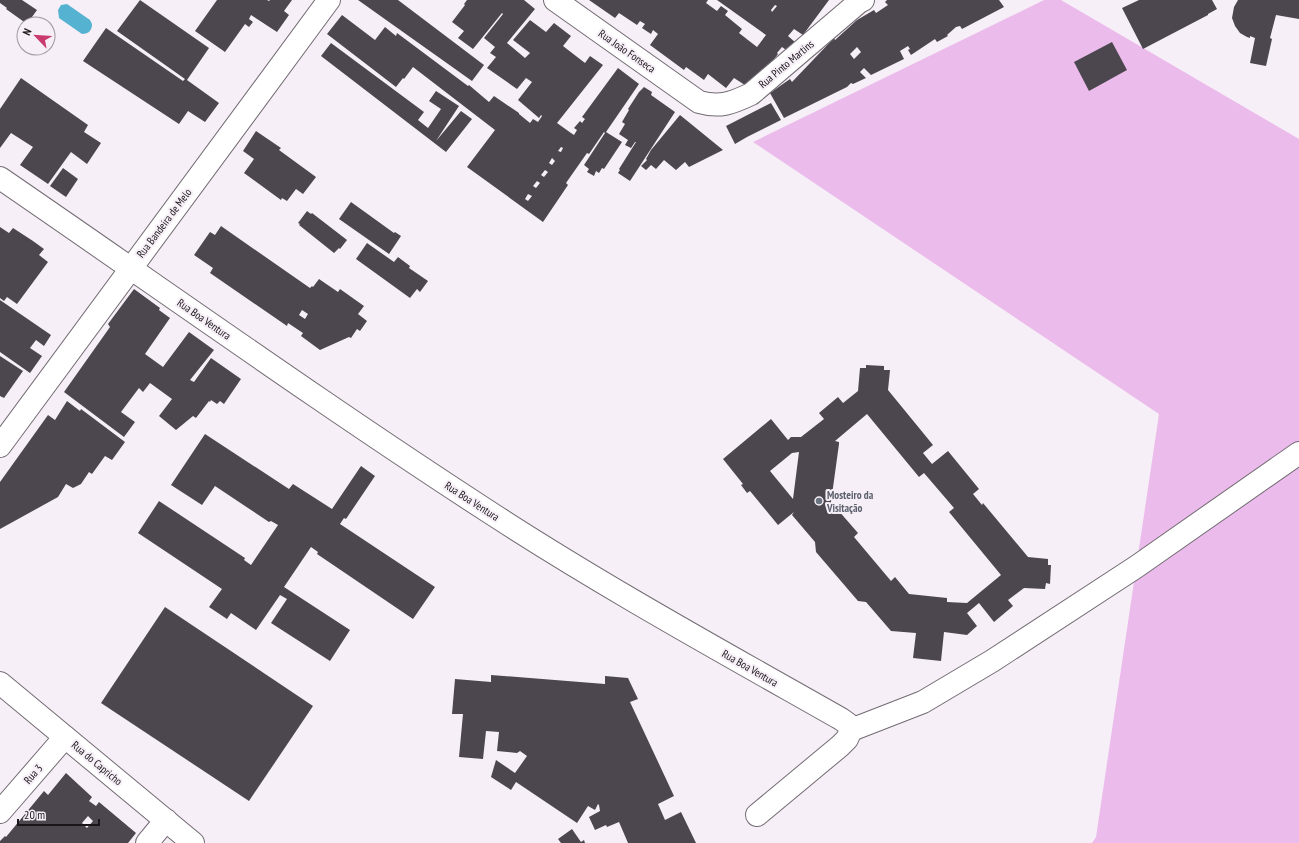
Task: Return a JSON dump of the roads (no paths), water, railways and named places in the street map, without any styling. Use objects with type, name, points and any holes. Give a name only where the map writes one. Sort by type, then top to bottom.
[{"type":"street","name":"Rua Bandeira de Melo","points":[[0,446],[130,267],[329,0]]},
{"type":"street","name":"Rua João Fonseca","points":[[555,0],[699,102]]},
{"type":"street","name":"Rua Pinto Martins","points":[[699,102],[714,105],[733,103],[751,94],[863,0]]},
{"type":"street","name":"Rua Boa Ventura","points":[[0,178],[291,379],[486,510],[648,610],[841,719],[848,724],[851,730]]},
{"type":"street","points":[[757,815],[840,746],[847,739],[851,730],[923,702],[992,660],[1136,567],[1299,453]]},
{"type":"street","name":"Rua do Capricho","points":[[0,683],[193,843]]},
{"type":"street","name":"Rua 3","points":[[0,812],[65,736]]},
{"type":"street","points":[[147,843],[166,820]]},
{"type":"water","points":[[67,4],[90,20],[92,24],[91,30],[82,34],[59,18],[58,10],[61,5]]},
{"type":"place","name":"Mosteiro da Visitação","points":[[819,501]]}]
